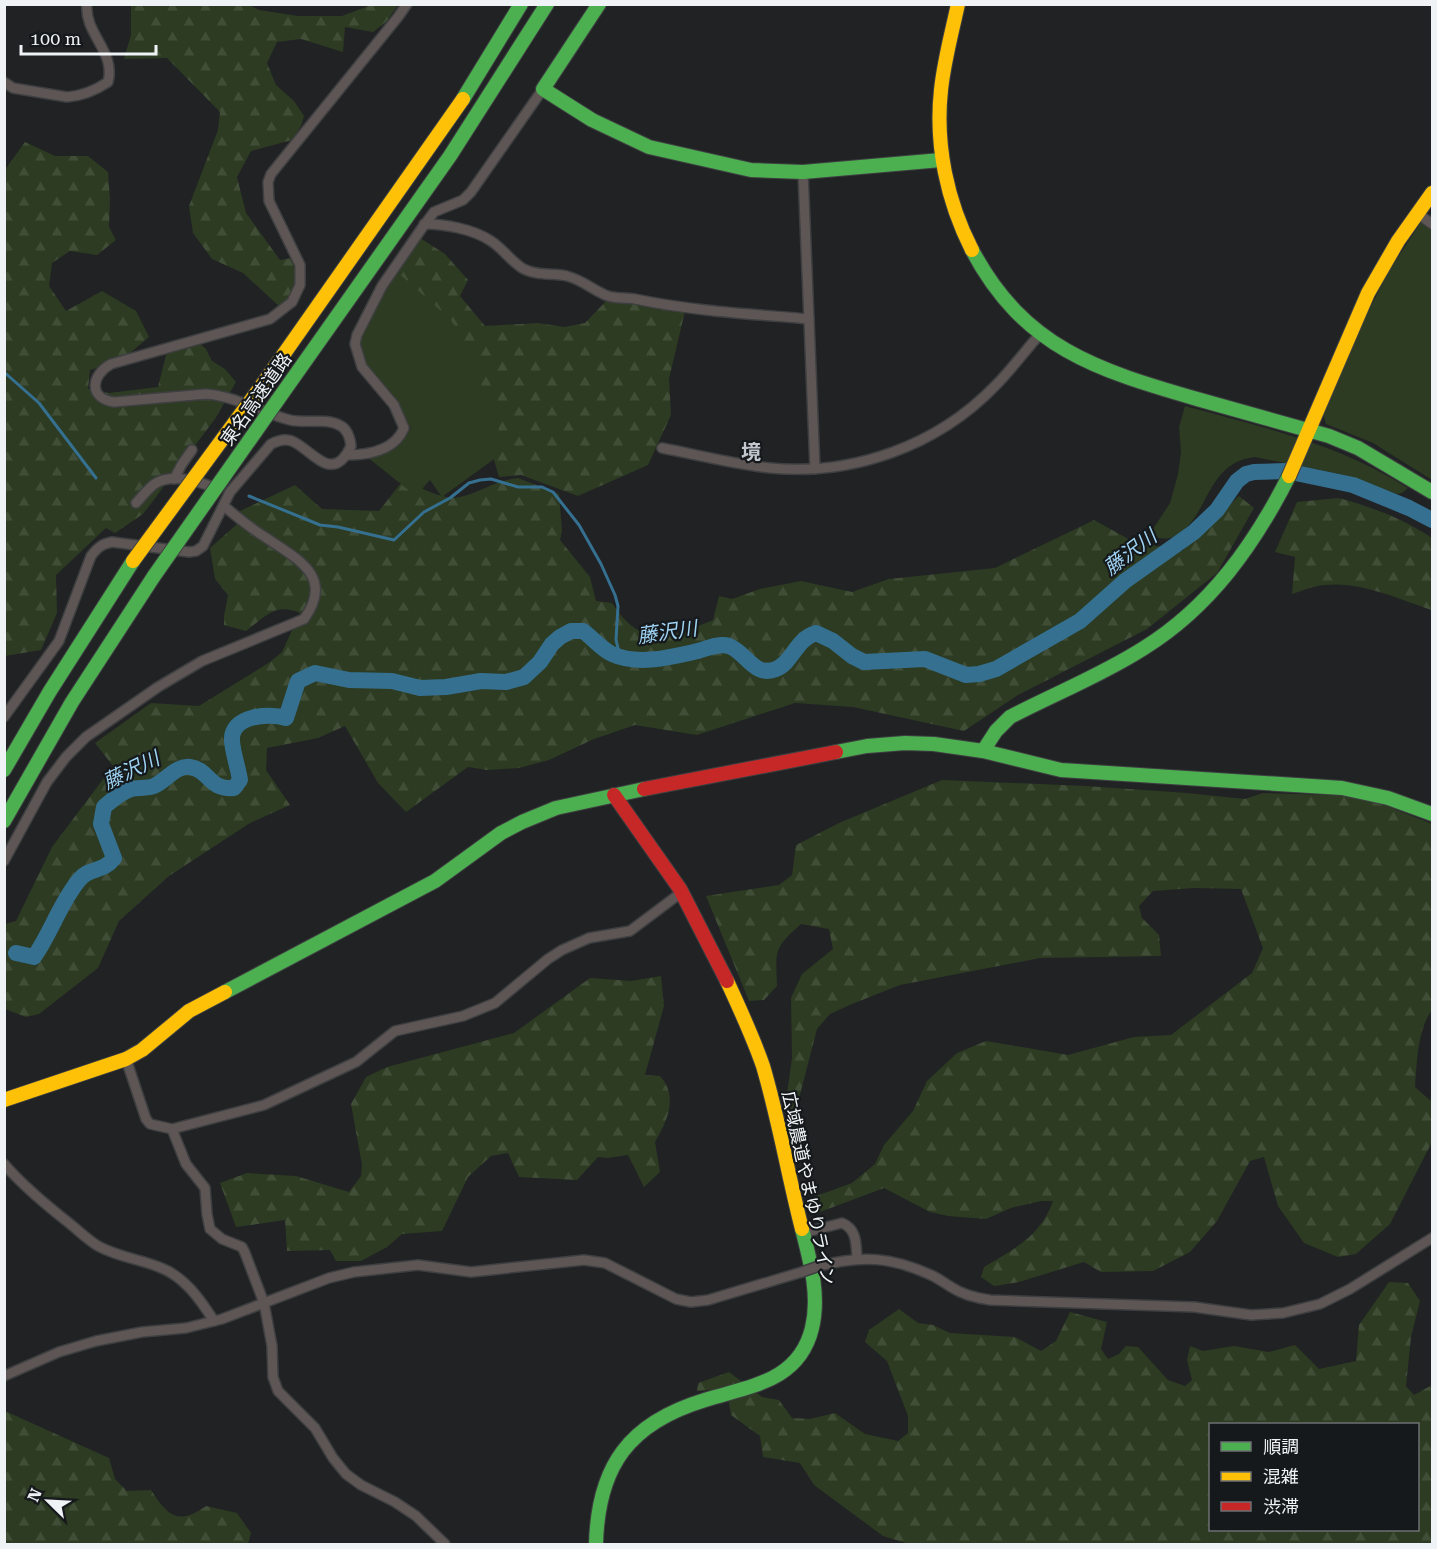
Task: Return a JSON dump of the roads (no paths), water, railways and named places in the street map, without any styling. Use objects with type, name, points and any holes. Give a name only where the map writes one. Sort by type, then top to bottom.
[{"type":"main road","name":"東名高速道路","points":[[4,770],[50,691],[133,561],[260,388],[458,107],[521,4]]},
{"type":"main road","name":"東名高速道路","points":[[4,821],[72,702],[154,576],[435,180],[512,63],[547,4]]},
{"type":"main road","points":[[599,4],[543,89],[592,120],[649,147],[751,170],[803,172],[941,160]]},
{"type":"main road","points":[[958,4],[943,76],[939,115],[941,160],[947,188],[970,246],[990,280],[1040,334],[1097,367],[1128,379],[1306,437],[1329,436],[1358,448],[1432,492]]},
{"type":"main road","points":[[983,751],[996,731],[1010,717],[1124,659],[1160,638],[1199,604],[1250,545],[1282,492],[1351,327],[1381,268],[1432,193]]},
{"type":"main road","points":[[4,1100],[126,1059],[142,1050],[189,1011],[435,881],[501,833],[556,808],[614,795],[867,746],[905,743],[934,744],[983,751],[1061,770],[1342,788],[1363,791],[1405,803],[1432,814]]},
{"type":"main road","name":"広域農道やまゆりライン","points":[[596,1545],[595,1527],[604,1483],[611,1466],[630,1440],[671,1411],[770,1382],[792,1364],[806,1345],[813,1327],[815,1306],[803,1233],[767,1081],[752,1039],[730,986],[682,892],[614,795]]},
{"type":"street","points":[[4,82],[13,88],[75,97],[108,82],[111,71],[110,61],[90,26],[86,11],[87,4]]},
{"type":"street","points":[[4,717],[59,641],[91,556],[97,548],[112,542],[196,551],[203,546],[230,492],[271,444],[279,440],[293,441],[321,463],[336,463],[347,455],[351,446],[346,429],[328,421],[292,421],[221,395],[107,401],[99,397],[95,382],[103,368],[111,364],[270,319],[292,302],[300,285],[300,265],[268,201],[268,182],[271,174],[398,17],[406,4]]},
{"type":"street","points":[[347,455],[371,453],[388,446],[400,437],[404,428],[394,405],[362,367],[355,344],[357,335],[382,286],[434,212],[463,200],[471,192],[543,89]]},
{"type":"street","points":[[803,172],[814,469]]},
{"type":"street","points":[[1417,213],[1432,224]]},
{"type":"street","points":[[424,224],[441,224],[490,240],[522,268],[534,272],[569,276],[616,299],[629,298],[670,306],[809,319]]},
{"type":"street","points":[[662,448],[771,468],[839,467],[875,459],[919,442],[965,413],[994,386],[1040,334]]},
{"type":"street","points":[[174,478],[192,450]]},
{"type":"street","points":[[136,503],[156,483],[174,478],[197,481],[230,492]]},
{"type":"street","points":[[4,861],[47,782],[66,757],[86,737],[158,687],[202,661],[304,619],[312,608],[315,599],[314,578],[307,566],[244,523],[224,506]]},
{"type":"street","points":[[126,1059],[146,1119],[150,1124],[172,1129],[264,1105],[356,1062],[395,1031],[463,1016],[495,1003],[562,950],[590,938],[630,931],[682,892]]},
{"type":"street","points":[[172,1129],[186,1164],[205,1188],[210,1229],[222,1239],[242,1247],[264,1303],[272,1346],[273,1377],[278,1391],[315,1428],[333,1458],[346,1474],[416,1516],[445,1545]]},
{"type":"street","points":[[4,1164],[20,1183],[97,1245],[123,1257],[158,1266],[175,1274],[201,1300],[214,1321]]},
{"type":"street","points":[[803,1233],[842,1223],[848,1225],[855,1236],[857,1258]]},
{"type":"street","points":[[4,1376],[59,1352],[96,1341],[142,1332],[186,1328],[214,1321],[329,1278],[354,1272],[418,1265],[471,1272],[584,1260],[605,1263],[676,1299],[691,1302],[708,1300],[819,1266],[857,1258],[895,1260],[934,1276],[971,1297],[990,1300],[1194,1307],[1251,1315],[1283,1312],[1320,1304],[1350,1289],[1432,1238]]},
{"type":"waterway","points":[[4,372],[39,403],[96,478]]},
{"type":"waterway","name":"藤沢川","points":[[16,953],[34,957],[66,898],[79,880],[87,873],[110,863],[114,858],[101,824],[104,807],[124,792],[134,788],[154,786],[185,767],[197,769],[219,786],[234,788],[240,780],[232,741],[233,732],[237,726],[244,721],[261,716],[286,718],[298,681],[315,673],[349,680],[392,681],[420,688],[446,687],[481,681],[506,682],[524,677],[540,662],[552,644],[560,637],[571,631],[583,631],[608,652],[622,658],[644,660],[666,658],[725,645],[735,649],[756,667],[768,671],[781,666],[804,640],[816,633],[833,641],[864,662],[925,659],[966,675],[979,674],[996,669],[1080,621],[1125,581],[1194,532],[1217,510],[1237,481],[1246,474],[1286,471],[1353,485],[1432,520]]},
{"type":"waterway","points":[[249,496],[320,525],[394,540],[424,512],[450,498],[469,483],[491,479],[518,487],[542,487],[553,492],[579,525],[601,564],[618,606],[616,640],[620,656]]},
{"type":"district","name":"境","points":[[751,452]]}]
